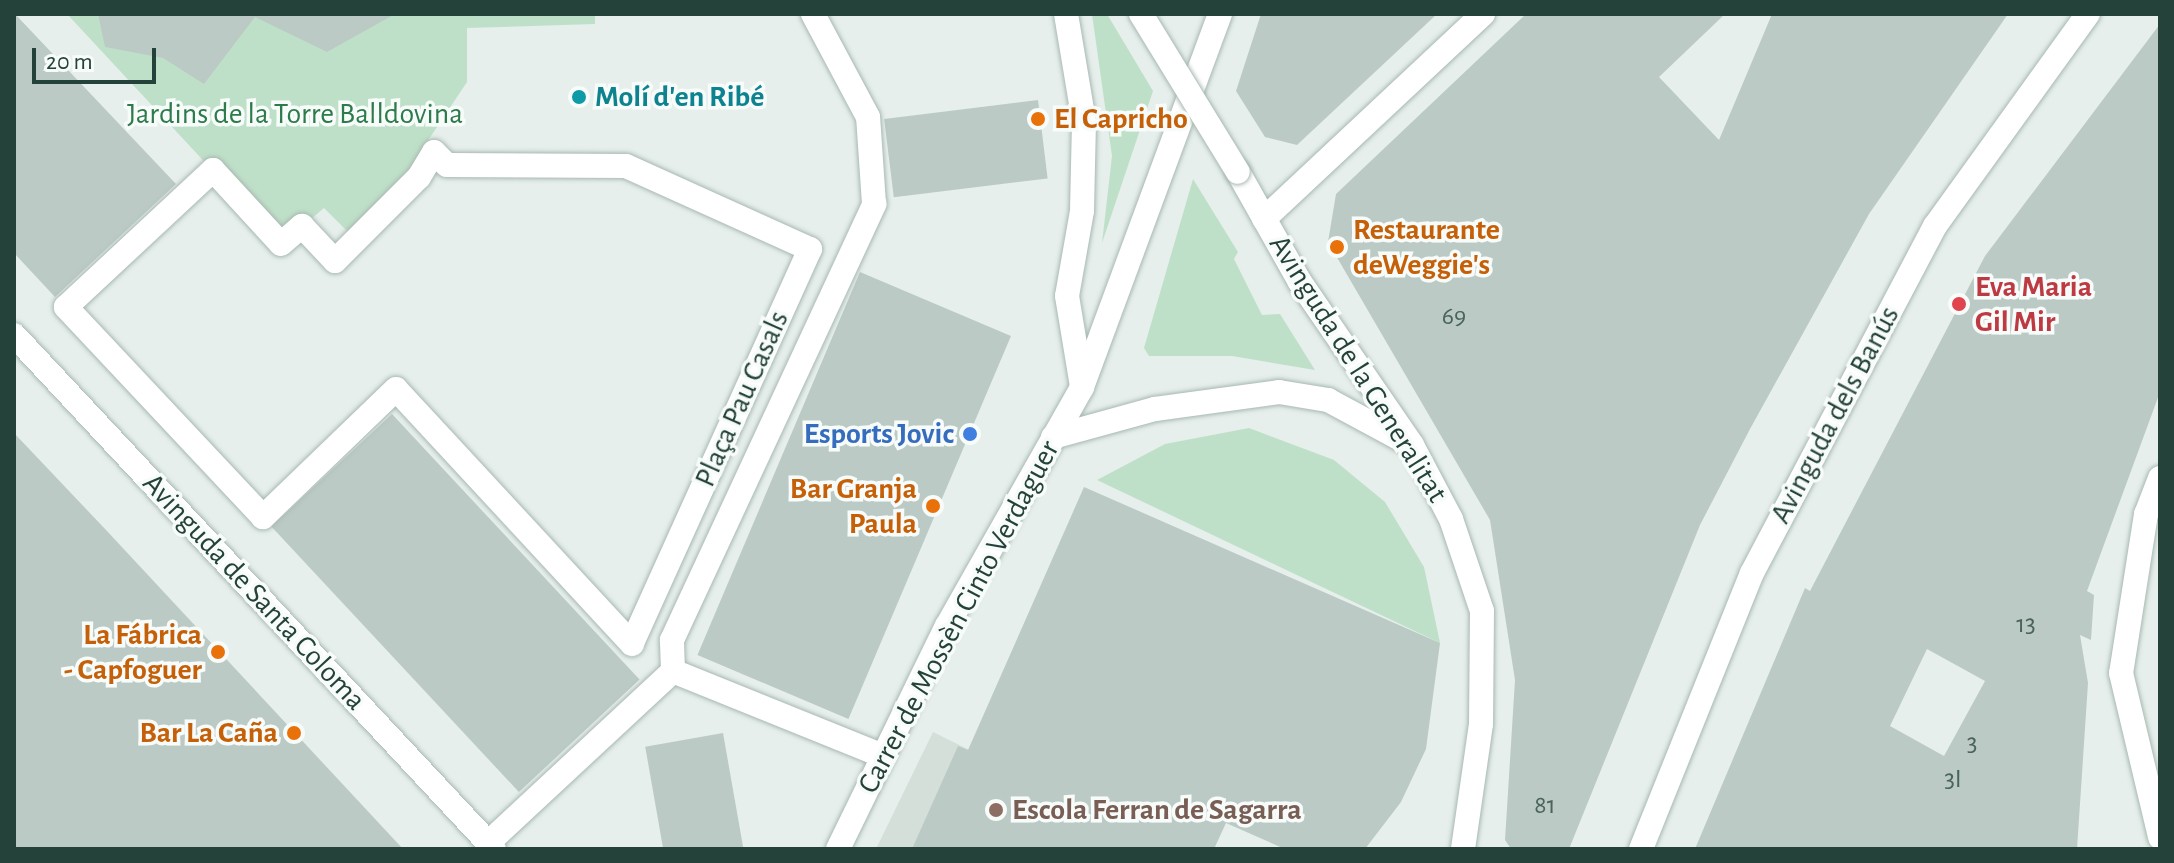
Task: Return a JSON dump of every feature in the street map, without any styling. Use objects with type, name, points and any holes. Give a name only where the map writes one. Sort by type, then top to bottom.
[{"type":"street","points":[[491,846],[673,671],[672,640],[874,204],[868,117],[813,14]]},
{"type":"street","points":[[1066,14],[1084,122],[1082,211],[1067,296],[1082,387]]},
{"type":"street","name":"Avinguda de la Generalitat","points":[[1141,14],[1264,219],[1412,445],[1451,519],[1482,611],[1481,724],[1463,849]]},
{"type":"street","name":"Carrer de Mossèn Cinto Verdaguer","points":[[838,849],[883,756],[1082,387],[1220,14]]},
{"type":"street","points":[[1264,219],[1483,14]]},
{"type":"street","name":"Avinguda dels Banús","points":[[1641,849],[1752,573],[1928,240],[2088,14]]},
{"type":"street","name":"Plaça Pau Casals","points":[[434,152],[447,165],[626,166],[810,249],[632,644],[396,389],[263,517],[66,307],[213,170],[281,244],[302,226],[335,261],[434,152]]},
{"type":"street","name":"Avinguda de Santa Coloma","points":[[14,335],[491,846]]},
{"type":"street","points":[[1053,437],[1169,406],[1279,392],[1328,400],[1412,445]]},
{"type":"street","points":[[2160,478],[2146,514],[2121,673],[2160,837]]},
{"type":"street","points":[[673,671],[883,756]]},
{"type":"shaded area","name":"Escola Ferran de Sagarra","points":[[933,732],[1004,767],[1215,847],[876,849]]},
{"type":"green space","name":"Jardins de la Torre Balldovina","points":[[67,14],[595,14],[595,24],[467,28],[467,82],[425,145],[434,152],[356,240],[324,208],[281,244]]},
{"type":"green space","points":[[1092,14],[1107,14],[1153,91],[1102,243],[1112,156]]},
{"type":"green space","points":[[1193,179],[1238,252],[1234,259],[1262,315],[1280,314],[1315,370],[1232,356],[1149,356],[1144,348]]},
{"type":"green space","points":[[1249,428],[1334,460],[1385,502],[1424,567],[1440,643],[1097,480],[1165,444]]},
{"type":"building","points":[[15,14],[176,184],[55,297],[14,253]]},
{"type":"building","points":[[98,14],[395,14],[327,52],[255,17],[204,84],[163,58],[105,47]]},
{"type":"building","points":[[1261,14],[1437,14],[1297,145],[1265,137],[1236,91]]},
{"type":"building","points":[[1526,14],[1725,14],[1659,77],[1719,140],[1772,14],[2008,14],[1869,214],[1750,429],[1700,525],[1569,849],[1511,849],[1505,840],[1515,680],[1490,520],[1328,242],[1336,194]]},
{"type":"building","points":[[2160,24],[2160,392],[2087,591],[2094,595],[2091,640],[2080,635],[2088,683],[2077,849],[1695,849],[1805,588],[1810,591],[1985,256]],"holes":[[[1927,649],[1985,681],[1944,756],[1890,726]]]},
{"type":"building","points":[[1038,100],[1048,178],[894,197],[884,119]]},
{"type":"building","points":[[860,272],[1011,336],[848,719],[697,655]]},
{"type":"building","points":[[392,414],[640,679],[519,792],[271,527]]},
{"type":"building","points":[[14,433],[106,530],[403,849],[14,849]]},
{"type":"building","points":[[1084,487],[1440,643],[1426,749],[1401,802],[1365,849],[1285,849],[1226,823],[1214,849],[912,849],[958,746],[968,750]]},
{"type":"building","points":[[723,733],[743,849],[663,849],[645,747]]},
{"type":"place","name":"Molí d'en Ribé","points":[[579,97]]},
{"type":"place","name":"El Capricho","points":[[1038,119]]},
{"type":"place","name":"Restaurante deWeggie's","points":[[1337,247]]},
{"type":"place","name":"Eva Maria Gil Mir","points":[[1959,304]]},
{"type":"place","name":"Esports Jovic","points":[[970,434]]},
{"type":"place","name":"Bar Granja Paula","points":[[933,506]]},
{"type":"place","name":"La Fábrica - Capfoguer","points":[[218,652]]},
{"type":"place","name":"Bar La Caña","points":[[294,733]]},
{"type":"place","name":"Escola Ferran de Sagarra","points":[[996,810]]}]
